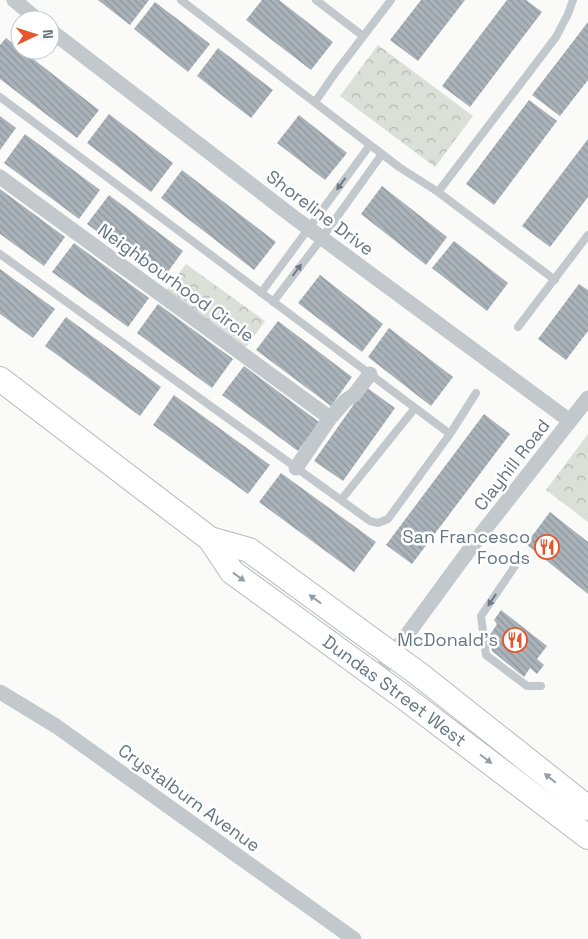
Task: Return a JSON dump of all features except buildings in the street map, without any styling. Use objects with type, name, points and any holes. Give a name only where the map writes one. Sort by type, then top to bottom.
[{"type":"main road","name":"Dundas Street West","points":[[0,379],[210,539],[232,572],[376,677],[588,837]]},
{"type":"main road","name":"Dundas Street West","points":[[210,539],[249,550],[392,655],[588,808]]},
{"type":"street","points":[[14,0],[26,10]]},
{"type":"street","name":"Shoreline Drive","points":[[60,38],[308,228],[570,421]]},
{"type":"street","name":"Neighbourhood Circle","points":[[0,178],[330,418]]},
{"type":"street","points":[[296,468],[330,418],[346,400],[354,395],[370,374]]},
{"type":"street","name":"Clayhill Road","points":[[376,677],[478,538],[588,398]]},
{"type":"street","name":"Crystalburn Avenue","points":[[0,692],[56,726],[351,938]]},
{"type":"lane","points":[[180,0],[382,154],[438,192],[555,280]]},
{"type":"lane","points":[[316,0],[363,36]]},
{"type":"lane","points":[[314,102],[390,0]]},
{"type":"lane","points":[[438,192],[556,37],[574,0]]},
{"type":"lane","points":[[0,97],[450,434]]},
{"type":"lane","points":[[261,293],[370,144]]},
{"type":"lane","points":[[273,302],[322,238],[382,154]]},
{"type":"lane","points":[[518,328],[588,235]]},
{"type":"lane","points":[[0,254],[370,521],[378,523],[388,519],[450,434],[476,393]]},
{"type":"lane","points":[[341,500],[415,408]]},
{"type":"lane","points":[[519,560],[481,616],[486,655],[527,686],[541,686]]},
{"type":"green space","points":[[378,45],[473,116],[435,167],[340,96]]},
{"type":"green space","points":[[186,264],[265,321],[244,350],[165,292]]},
{"type":"green space","points":[[588,434],[588,522],[546,490]]},
{"type":"place","name":"San Francesco Foods","points":[[547,547]]},
{"type":"place","name":"McDonald's","points":[[515,640]]}]
